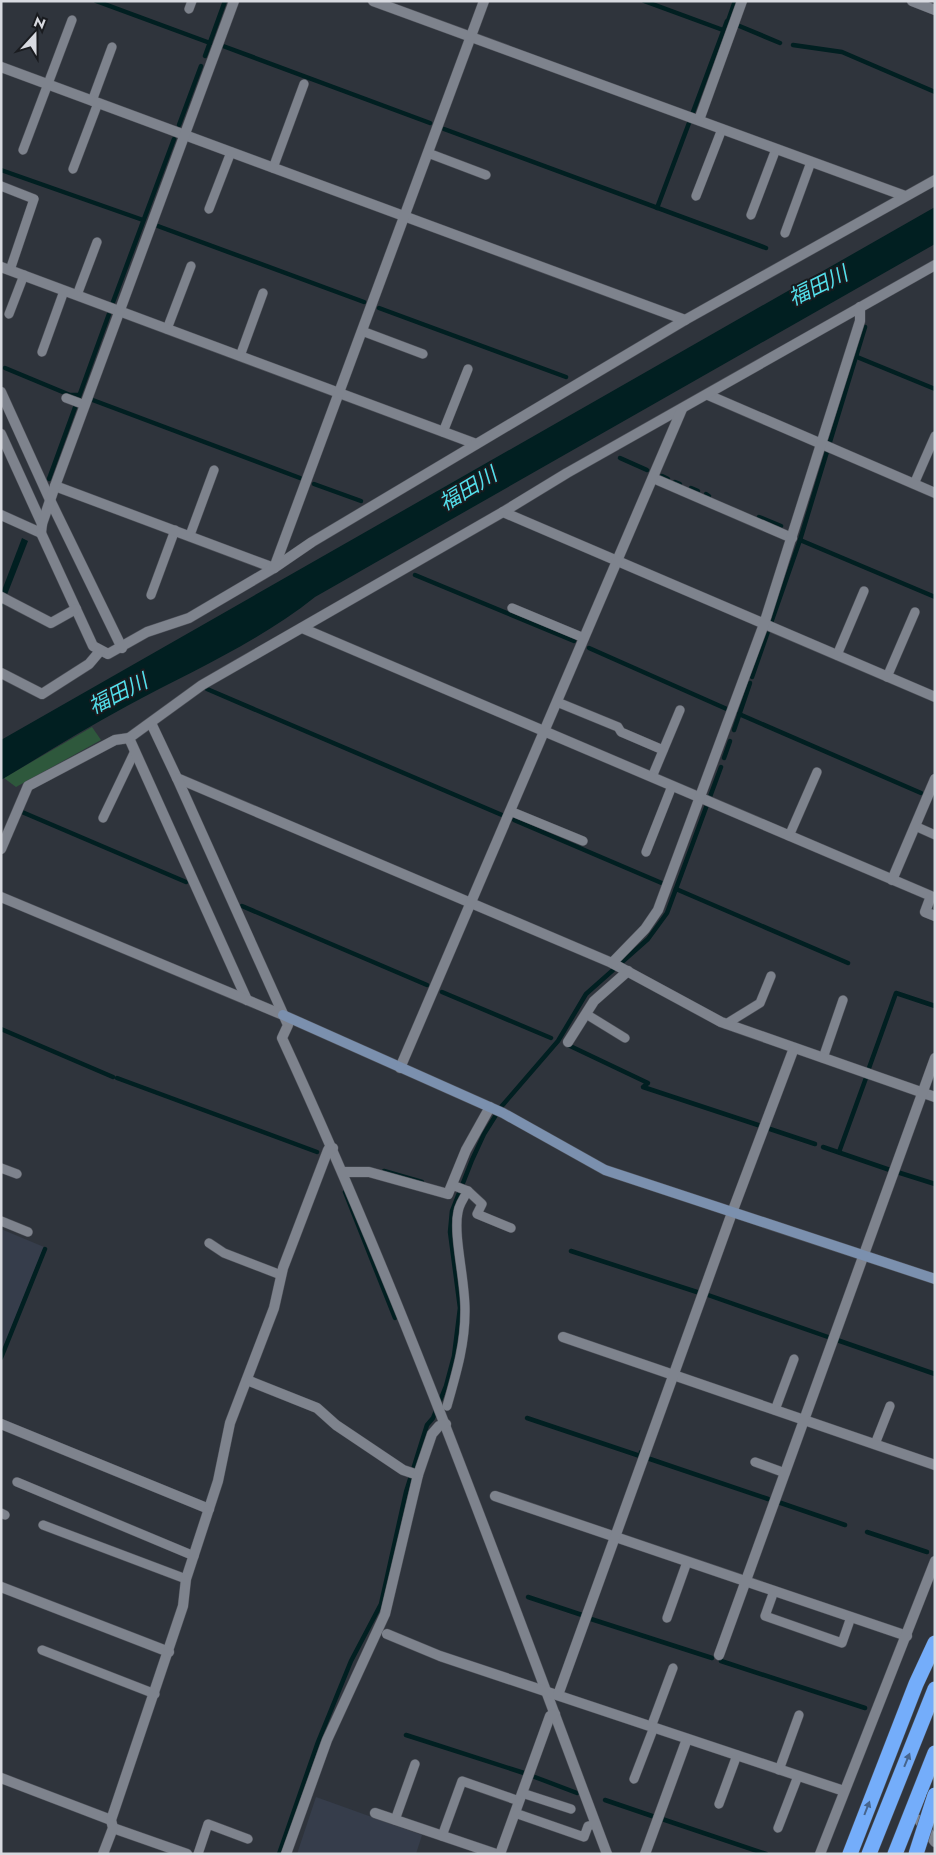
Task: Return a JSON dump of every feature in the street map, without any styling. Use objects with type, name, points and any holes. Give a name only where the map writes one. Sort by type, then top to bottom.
[{"type":"highway","points":[[850,1854],[916,1684],[935,1643]]},
{"type":"highway","points":[[869,1854],[935,1689]]},
{"type":"highway","points":[[895,1854],[935,1752]]},
{"type":"highway","points":[[905,1854],[935,1780]]},
{"type":"highway","points":[[916,1854],[935,1795]]},
{"type":"street","points":[[42,528],[55,486],[76,402],[120,311],[234,1]]},
{"type":"street","points":[[374,1],[386,3],[471,37],[905,196]]},
{"type":"street","points":[[274,568],[484,1]]},
{"type":"street","points":[[698,120],[742,1]]},
{"type":"street","points":[[912,1],[935,10]]},
{"type":"street","points":[[1,67],[685,320]]},
{"type":"street","points":[[2,437],[93,646],[108,654],[122,648],[147,632],[189,618],[274,568],[312,542],[685,320],[935,180]]},
{"type":"street","points":[[1,849],[28,786],[115,740],[129,738],[202,685],[568,473],[935,265]]},
{"type":"street","points":[[5,269],[476,444]]},
{"type":"street","points":[[568,1042],[594,1001],[620,967],[658,910],[767,626],[792,538],[827,446],[860,321],[860,307]]},
{"type":"street","points":[[1,392],[50,500],[122,648]]},
{"type":"street","points":[[708,395],[935,493]]},
{"type":"street","points":[[400,1068],[682,409]]},
{"type":"street","points":[[653,478],[792,538]]},
{"type":"street","points":[[55,486],[274,568]]},
{"type":"street","points":[[503,512],[935,697]]},
{"type":"street","points":[[1,515],[42,528]]},
{"type":"street","points":[[4,599],[51,623],[76,609]]},
{"type":"street","points":[[302,628],[931,896],[925,912],[935,916]]},
{"type":"street","points":[[1,673],[42,694],[90,664],[100,651]]},
{"type":"street","points":[[151,723],[288,1026],[282,1038],[333,1148],[435,1396],[444,1409],[446,1424],[607,1854]]},
{"type":"street","points":[[129,738],[247,1000]]},
{"type":"street","points":[[177,778],[620,967],[726,1024],[935,1097]]},
{"type":"street","points":[[892,880],[935,780]]},
{"type":"street","points":[[1,897],[283,1015],[496,1110],[605,1170],[733,1210],[935,1279]]},
{"type":"street","points":[[558,1695],[733,1210],[794,1048]]},
{"type":"street","points":[[719,1655],[935,1058]]},
{"type":"street","points":[[343,1172],[369,1172],[448,1194],[466,1150],[496,1110]]},
{"type":"street","points":[[103,1854],[183,1606],[186,1579],[209,1509],[230,1423],[274,1308],[281,1275],[328,1150],[333,1148]]},
{"type":"street","points":[[563,1337],[935,1465]]},
{"type":"street","points":[[247,1380],[317,1408],[336,1425],[414,1473]]},
{"type":"street","points":[[1,1424],[209,1509]]},
{"type":"street","points":[[286,1854],[327,1740],[385,1614],[414,1473],[432,1434],[439,1426],[446,1424]]},
{"type":"street","points":[[495,1496],[907,1636]]},
{"type":"street","points":[[820,1854],[935,1561]]},
{"type":"street","points":[[1,1587],[169,1652]]},
{"type":"street","points":[[387,1634],[440,1656],[844,1791]]},
{"type":"street","points":[[500,1854],[550,1716],[554,1714]]},
{"type":"street","points":[[644,1854],[687,1739]]},
{"type":"street","points":[[1,1778],[187,1854]]},
{"type":"street","points":[[375,1813],[496,1854]]},
{"type":"street","points":[[919,1820],[935,1842]]},
{"type":"lane","points":[[23,150],[72,20]]},
{"type":"lane","points":[[73,170],[112,47]]},
{"type":"lane","points":[[273,168],[304,84]]},
{"type":"lane","points":[[696,196],[722,129]]},
{"type":"lane","points":[[751,215],[776,149]]},
{"type":"lane","points":[[209,209],[230,152]]},
{"type":"lane","points":[[428,153],[486,175]]},
{"type":"lane","points":[[785,232],[811,162]]},
{"type":"lane","points":[[1,186],[34,199],[5,269]]},
{"type":"lane","points":[[76,295],[97,242]]},
{"type":"lane","points":[[167,329],[191,266]]},
{"type":"lane","points":[[9,314],[24,275]]},
{"type":"lane","points":[[42,352],[64,290]]},
{"type":"lane","points":[[240,356],[263,293]]},
{"type":"lane","points":[[362,331],[423,354]]},
{"type":"lane","points":[[443,432],[468,369]]},
{"type":"lane","points":[[914,484],[935,436]]},
{"type":"lane","points":[[190,536],[214,470]]},
{"type":"lane","points":[[151,595],[175,530]]},
{"type":"lane","points":[[836,655],[864,592]]},
{"type":"lane","points":[[512,608],[584,638]]},
{"type":"lane","points":[[887,677],[915,612]]},
{"type":"lane","points":[[557,702],[663,750]]},
{"type":"lane","points":[[652,777],[680,710]]},
{"type":"lane","points":[[103,818],[135,751]]},
{"type":"lane","points":[[789,836],[817,772]]},
{"type":"lane","points":[[646,852],[672,786]]},
{"type":"lane","points":[[510,811],[583,841]]},
{"type":"lane","points":[[915,826],[935,834]]},
{"type":"lane","points":[[726,1024],[760,1003],[772,976]]},
{"type":"lane","points":[[823,1058],[843,1000]]},
{"type":"lane","points":[[586,1014],[625,1038]]},
{"type":"lane","points":[[1,1168],[17,1174]]},
{"type":"lane","points":[[453,1185],[466,1190],[482,1204],[478,1214],[511,1228]]},
{"type":"lane","points":[[444,1409],[460,1363],[465,1328],[464,1282],[457,1230],[458,1211],[466,1190]]},
{"type":"lane","points":[[1,1221],[28,1232]]},
{"type":"lane","points":[[209,1243],[224,1253],[281,1275]]},
{"type":"lane","points":[[775,1410],[794,1359]]},
{"type":"lane","points":[[875,1444],[890,1406]]},
{"type":"lane","points":[[756,1462],[785,1473]]},
{"type":"lane","points":[[17,1482],[194,1556]]},
{"type":"lane","points":[[43,1525],[186,1579]]},
{"type":"lane","points":[[667,1618],[687,1562]]},
{"type":"lane","points":[[774,1591],[765,1616],[842,1643],[851,1617]]},
{"type":"lane","points":[[42,1650],[154,1694]]},
{"type":"lane","points":[[634,1779],[673,1668]]},
{"type":"lane","points":[[779,1770],[799,1715]]},
{"type":"lane","points":[[719,1804],[737,1756]]},
{"type":"lane","points":[[395,1820],[415,1764]]},
{"type":"lane","points":[[778,1828],[798,1776]]},
{"type":"lane","points":[[442,1836],[462,1781],[571,1809]]},
{"type":"lane","points":[[515,1813],[584,1837],[588,1826],[596,1824]]},
{"type":"lane","points":[[198,1854],[208,1824],[248,1839]]},
{"type":"shaded area","points":[[1,1229],[44,1247],[1,1353]]},
{"type":"shaded area","points":[[316,1797],[422,1835],[416,1854],[297,1854]]},
{"type":"green space","points":[[92,727],[101,740],[16,787],[4,778]]},
{"type":"water","name":"福田川","points":[[935,207],[935,244],[315,597],[271,628],[224,656],[111,715],[1,780],[1,740]]},
{"type":"water","points":[[22,538],[28,541],[1,610],[1,593]]},
{"type":"waterway","points":[[96,1],[210,43]]},
{"type":"waterway","points":[[205,56],[225,1]]},
{"type":"waterway","points":[[644,1],[723,30]]},
{"type":"waterway","points":[[728,21],[735,1]]},
{"type":"waterway","points":[[693,112],[727,21]]},
{"type":"waterway","points":[[737,25],[780,43]]},
{"type":"waterway","points":[[793,45],[842,52],[935,92]]},
{"type":"waterway","points":[[223,46],[430,123]]},
{"type":"waterway","points":[[179,125],[201,66]]},
{"type":"waterway","points":[[657,208],[689,123]]},
{"type":"waterway","points":[[444,129],[766,248]]},
{"type":"waterway","points":[[113,302],[174,139]]},
{"type":"waterway","points":[[1,170],[143,220]]},
{"type":"waterway","points":[[155,225],[364,302]]},
{"type":"waterway","points":[[379,308],[566,377]]},
{"type":"waterway","points":[[49,479],[109,314]]},
{"type":"waterway","points":[[752,677],[800,540],[865,327]]},
{"type":"waterway","points":[[857,357],[935,389]]},
{"type":"waterway","points":[[5,368],[70,395],[79,395]]},
{"type":"waterway","points":[[90,399],[300,478]]},
{"type":"waterway","points":[[620,458],[647,470]]},
{"type":"waterway","points":[[662,476],[668,479]]},
{"type":"waterway","points":[[675,482],[680,484]]},
{"type":"waterway","points":[[314,484],[361,501]]},
{"type":"waterway","points":[[691,488],[698,491]]},
{"type":"waterway","points":[[759,517],[781,526]]},
{"type":"waterway","points":[[800,540],[935,597]]},
{"type":"waterway","points":[[415,575],[574,641]]},
{"type":"waterway","points":[[589,648],[729,710]]},
{"type":"waterway","points":[[734,730],[750,683]]},
{"type":"waterway","points":[[207,689],[502,815]]},
{"type":"waterway","points":[[739,714],[921,793]]},
{"type":"waterway","points":[[724,758],[730,741]]},
{"type":"waterway","points":[[279,1854],[318,1742],[351,1661],[381,1604],[406,1492],[427,1425],[433,1418],[446,1386],[454,1356],[460,1308],[450,1232],[452,1211],[472,1160],[484,1134],[501,1107],[558,1041],[586,994],[648,939],[667,913],[721,767]]},
{"type":"waterway","points":[[22,812],[186,882]]},
{"type":"waterway","points":[[514,820],[664,884]]},
{"type":"waterway","points":[[676,889],[848,963]]},
{"type":"waterway","points":[[242,906],[427,985]]},
{"type":"waterway","points":[[442,992],[551,1038]]},
{"type":"waterway","points":[[869,1068],[896,993],[935,1006]]},
{"type":"waterway","points":[[1,1029],[113,1077]]},
{"type":"waterway","points":[[568,1045],[648,1083],[643,1087],[761,1126],[760,1128]]},
{"type":"waterway","points":[[117,1078],[317,1152]]},
{"type":"waterway","points":[[839,1152],[866,1078]]},
{"type":"waterway","points":[[770,1129],[815,1144]]},
{"type":"waterway","points":[[823,1147],[890,1170]]},
{"type":"waterway","points":[[384,1171],[422,1182]]},
{"type":"waterway","points":[[897,1172],[935,1184]]},
{"type":"waterway","points":[[345,1192],[395,1318]]},
{"type":"waterway","points":[[1,1358],[45,1249]]},
{"type":"waterway","points":[[571,1251],[700,1293]]},
{"type":"waterway","points":[[708,1295],[828,1337]]},
{"type":"waterway","points":[[837,1340],[935,1374]]},
{"type":"waterway","points":[[527,1418],[640,1456],[641,1452]]},
{"type":"waterway","points":[[650,1459],[768,1499]]},
{"type":"waterway","points":[[778,1502],[845,1525]]},
{"type":"waterway","points":[[867,1532],[927,1552]]},
{"type":"waterway","points":[[528,1597],[582,1615]]},
{"type":"waterway","points":[[591,1619],[712,1658]]},
{"type":"waterway","points":[[721,1661],[865,1708]]},
{"type":"waterway","points":[[406,1735],[524,1773]]},
{"type":"waterway","points":[[532,1776],[577,1793]]},
{"type":"waterway","points":[[605,1800],[655,1817]]},
{"type":"waterway","points":[[662,1819],[766,1854]]}]
